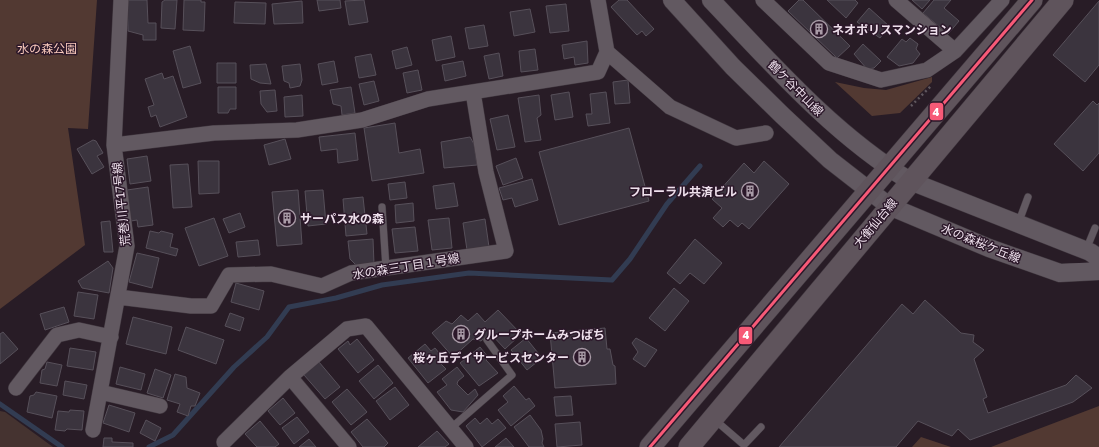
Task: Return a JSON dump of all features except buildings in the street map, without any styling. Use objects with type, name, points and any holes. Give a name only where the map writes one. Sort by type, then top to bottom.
[{"type":"main road","name":"大衡仙台線","points":[[650,447],[1032,0]]},
{"type":"main road","name":"大衡仙台線","points":[[689,447],[889,206],[1063,0]]},
{"type":"street","name":"荒巻川平17号線","points":[[93,430],[127,246],[114,145],[121,0]]},
{"type":"street","points":[[114,145],[214,133],[297,130],[362,120],[428,99],[598,72],[607,52],[598,0]]},
{"type":"street","name":"水の森桜ケ丘線","points":[[672,0],[733,67],[776,110],[830,160],[869,192],[889,206],[989,248],[1060,273],[1099,271]]},
{"type":"street","name":"鶴ケ谷中山線","points":[[711,0],[780,73],[826,117],[889,168]]},
{"type":"street","points":[[763,0],[829,63],[880,80],[928,70],[955,51],[1002,0]]},
{"type":"street","points":[[896,0],[955,51]]},
{"type":"street","points":[[607,52],[670,107],[736,138],[766,133]]},
{"type":"street","name":"水の森三丁目１号線","points":[[118,297],[191,306],[212,306],[229,275],[271,274],[322,286],[351,273],[506,251],[486,172],[473,92]]},
{"type":"street","points":[[889,168],[910,181],[1093,254]]},
{"type":"street","points":[[223,445],[290,377],[347,329],[366,326],[466,447]]},
{"type":"street","points":[[16,388],[57,335],[79,330],[111,337]]},
{"type":"street","points":[[290,377],[349,447]]},
{"type":"street","points":[[100,392],[160,406]]},
{"type":"lane","points":[[1018,224],[1028,197]]},
{"type":"lane","points":[[382,207],[386,268]]},
{"type":"lane","points":[[1093,254],[1095,228]]},
{"type":"lane","points":[[451,428],[512,375],[487,340]]},
{"type":"lane","points":[[713,419],[744,445],[761,427]]},
{"type":"shaded area","points":[[0,411],[5,412],[53,447],[0,447]]},
{"type":"green space","name":"水の森公園","points":[[0,0],[97,0],[88,129],[68,128],[85,245],[0,309]]},
{"type":"green space","points":[[932,77],[932,82],[900,113],[872,116],[835,82],[864,88],[886,90]]},
{"type":"green space","points":[[1099,406],[1099,447],[991,447]]},
{"type":"green space","points":[[921,437],[951,447],[912,447]]},
{"type":"waterway","points":[[149,447],[173,435],[234,367],[267,337],[289,307],[336,298],[382,285],[469,273],[612,280],[630,259],[667,204],[700,166]]},
{"type":"waterway","points":[[0,404],[62,447]]},
{"type":"transit line","name":"4","points":[[650,447],[1032,0]]},
{"type":"place","name":"ネオポリスマンション","points":[[819,29]]},
{"type":"place","name":"フローラル共済ビル","points":[[750,191]]},
{"type":"place","name":"サーパス水の森","points":[[287,218]]},
{"type":"place","name":"グループホームみつばち","points":[[461,334]]},
{"type":"place","name":"桜ヶ丘デイサービスセンター","points":[[582,357]]}]
